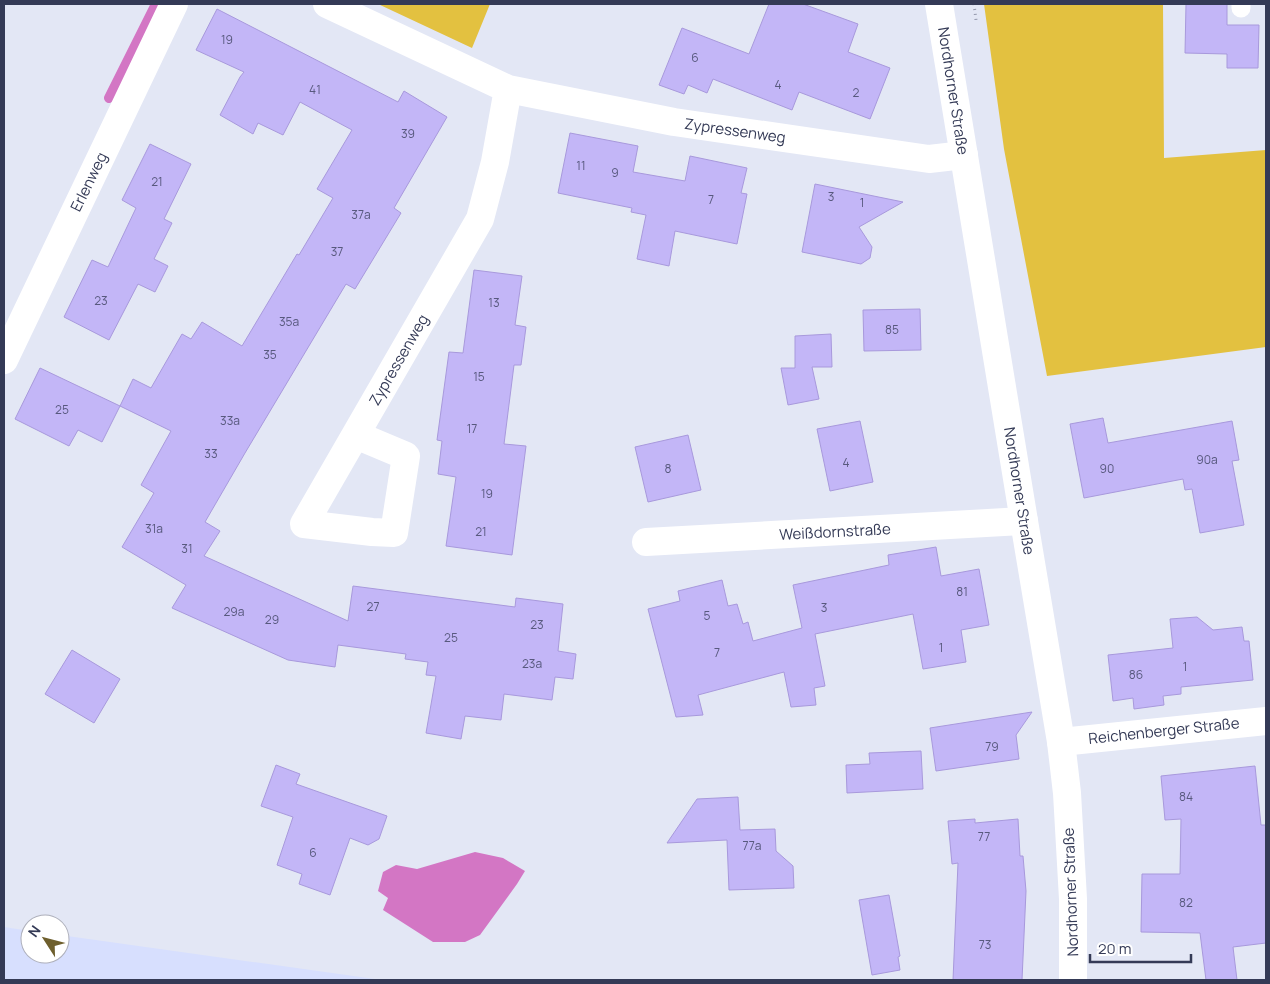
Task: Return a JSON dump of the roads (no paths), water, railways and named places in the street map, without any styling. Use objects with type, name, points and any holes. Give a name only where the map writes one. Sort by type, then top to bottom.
[{"type":"street","name":"Erlenweg","points":[[4,360],[174,4]]},
{"type":"street","name":"Zypressenweg","points":[[327,4],[508,89],[674,122],[929,159],[964,155]]},
{"type":"street","name":"Nordhorner Straße","points":[[939,4],[1061,742],[1067,793],[1073,899],[1073,980]]},
{"type":"street","name":"Zypressenweg","points":[[356,435],[480,219],[495,162],[508,89]]},
{"type":"street","name":"Weißdornstraße","points":[[646,542],[1024,521]]},
{"type":"street","name":"Reichenberger Straße","points":[[1061,742],[1266,721]]},
{"type":"waterway","points":[[109,98],[156,4]]}]
